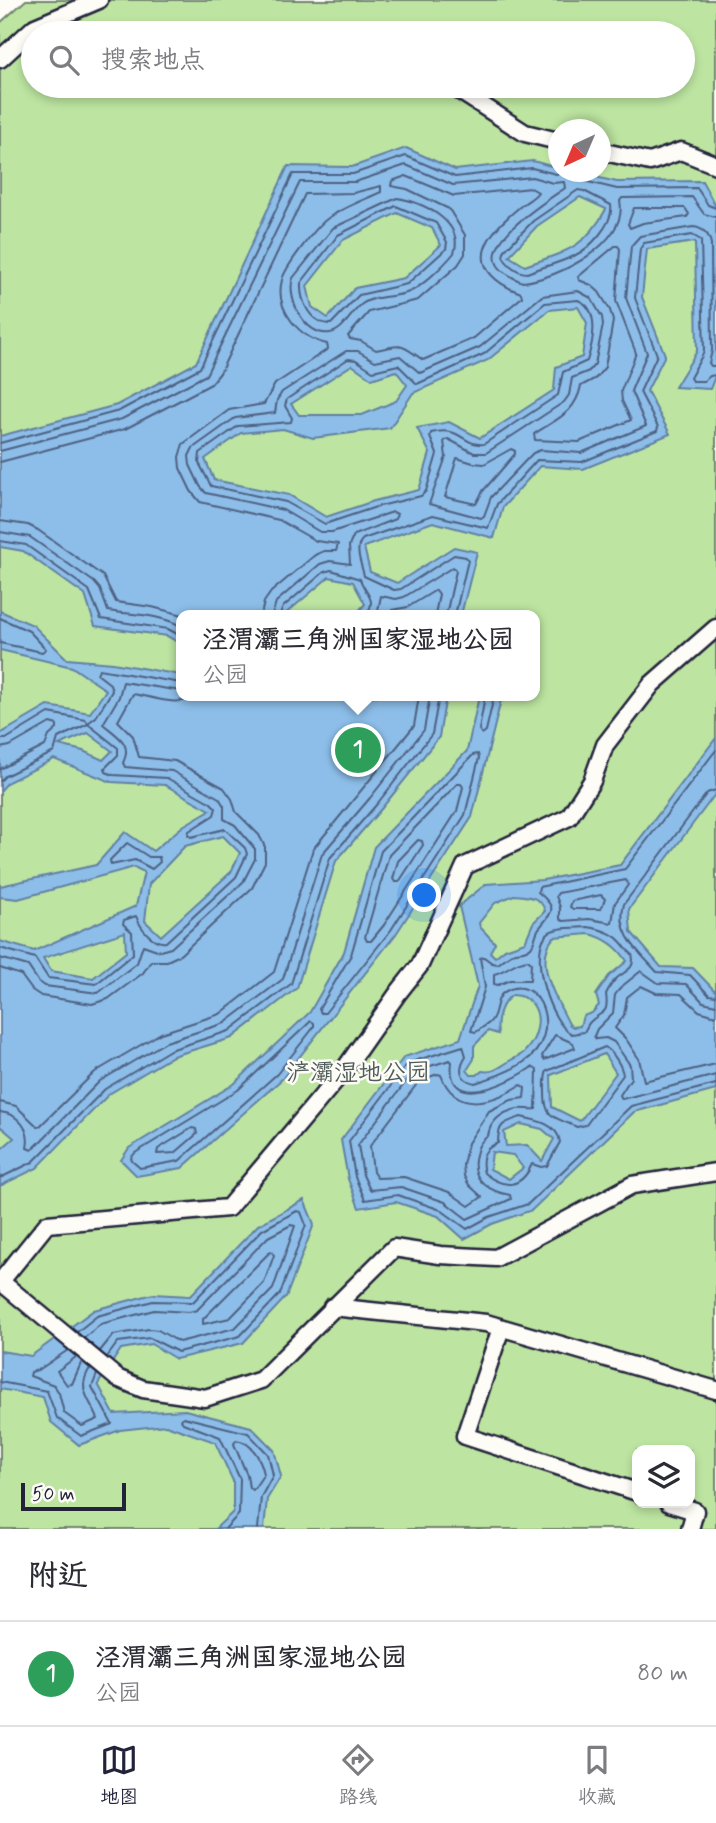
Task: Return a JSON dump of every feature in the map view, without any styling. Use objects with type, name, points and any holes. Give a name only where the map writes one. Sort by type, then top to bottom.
[{"type":"lane","points":[[49,21],[99,0]]},
{"type":"lane","points":[[0,59],[21,40]]},
{"type":"lane","points":[[470,98],[525,134],[548,139]]},
{"type":"lane","points":[[611,153],[650,162],[681,151],[716,165]]},
{"type":"lane","points":[[716,628],[652,684],[605,745],[592,781],[569,817],[465,866],[420,965],[344,1070],[228,1208],[47,1224],[0,1281],[117,1378],[142,1389],[205,1398],[261,1380],[394,1248],[440,1255],[496,1258],[632,1185],[716,1172]]},
{"type":"lane","points":[[332,1307],[486,1323],[716,1390]]},
{"type":"lane","points":[[500,1328],[465,1436],[632,1490]]},
{"type":"lane","points":[[685,1508],[695,1511],[690,1529]]},
{"type":"green space","name":"浐灞湿地公园","points":[[26,0],[716,0],[716,1529],[0,1529],[0,60],[21,42],[21,98],[695,98],[695,21],[47,21],[67,4],[32,21],[21,21],[21,30],[0,52],[0,23]]},
{"type":"water","points":[[406,148],[455,170],[533,161],[548,165],[548,182],[702,181],[716,207],[716,374],[710,389],[675,387],[697,351],[695,242],[647,249],[642,297],[665,355],[647,391],[670,434],[583,469],[540,466],[503,507],[494,538],[433,522],[364,547],[370,572],[397,583],[454,547],[477,552],[462,610],[360,610],[365,604],[353,582],[329,577],[290,610],[176,610],[176,641],[167,636],[95,626],[85,595],[23,551],[0,547],[0,436],[117,405],[196,363],[288,166],[352,167]],"holes":[[[580,197],[606,209],[590,233],[562,252],[525,266],[509,256],[537,226]],[[397,213],[432,228],[441,245],[404,278],[355,288],[328,318],[312,307],[307,286],[343,240]],[[578,307],[587,323],[582,357],[556,367],[554,390],[480,438],[449,422],[417,428],[430,453],[419,490],[326,517],[289,495],[214,480],[205,459],[241,433],[283,429],[313,438],[390,428],[413,393],[488,360],[549,310]],[[352,365],[372,379],[396,371],[407,385],[396,401],[362,415],[299,415],[291,404]]]},
{"type":"water","points":[[0,611],[33,625],[67,659],[113,663],[176,674],[176,701],[445,701],[439,737],[336,861],[297,988],[232,1038],[173,1056],[109,1094],[37,1168],[0,1186],[0,1150],[14,1138],[0,1126],[0,941],[34,951],[136,906],[144,872],[134,867],[18,899],[0,897],[0,886],[96,865],[125,832],[153,851],[183,826],[210,810],[165,785],[111,782],[54,759],[8,782],[0,791],[0,734],[48,706],[90,713],[106,690],[72,667],[0,650]],"holes":[[[88,733],[112,751],[103,760],[59,745]],[[223,836],[240,853],[231,872],[161,936],[145,921],[149,884],[185,846]],[[125,932],[126,952],[93,978],[51,971],[43,958]]]},
{"type":"water","points":[[478,701],[501,701],[472,817],[396,934],[282,1079],[182,1168],[137,1176],[121,1160],[129,1148],[234,1084],[310,1012],[344,952],[374,847],[467,751]]},
{"type":"water","points":[[716,738],[716,793],[629,909],[631,932],[661,967],[693,968],[716,992],[716,1090],[634,1112],[532,1210],[492,1224],[464,1239],[438,1216],[396,1202],[359,1208],[348,1179],[341,1140],[404,1057],[460,1039],[478,986],[459,906],[486,884],[543,880],[620,865]],"holes":[[[514,895],[528,897],[540,902],[545,911],[533,923],[525,942],[505,949],[495,957],[490,952],[495,943],[479,923],[495,903]],[[589,934],[611,944],[627,961],[609,976],[596,995],[599,1005],[592,1013],[583,1016],[580,1026],[573,1027],[569,1024],[549,981],[546,969],[548,947],[554,937]],[[513,995],[530,1002],[538,1016],[532,1043],[522,1054],[499,1068],[471,1075],[467,1070],[474,1059],[474,1046],[488,1031],[498,1034],[498,1018],[502,1007]],[[604,1054],[616,1073],[580,1121],[552,1107],[551,1075]],[[521,1124],[542,1129],[554,1139],[542,1161],[527,1145],[506,1146],[504,1132]],[[492,1152],[513,1155],[523,1168],[509,1179],[490,1169]]]},
{"type":"water","points":[[304,1200],[314,1224],[286,1297],[243,1343],[176,1359],[151,1344],[121,1349],[98,1384],[114,1414],[185,1410],[251,1427],[274,1450],[281,1476],[267,1499],[264,1529],[215,1529],[233,1512],[233,1481],[215,1442],[166,1425],[120,1430],[79,1445],[51,1422],[43,1397],[0,1389],[0,1351],[31,1356],[94,1310],[153,1294],[190,1296],[258,1225]]},
{"type":"place","name":"泾渭灞三角洲国家湿地公园","points":[[358,750]]}]
